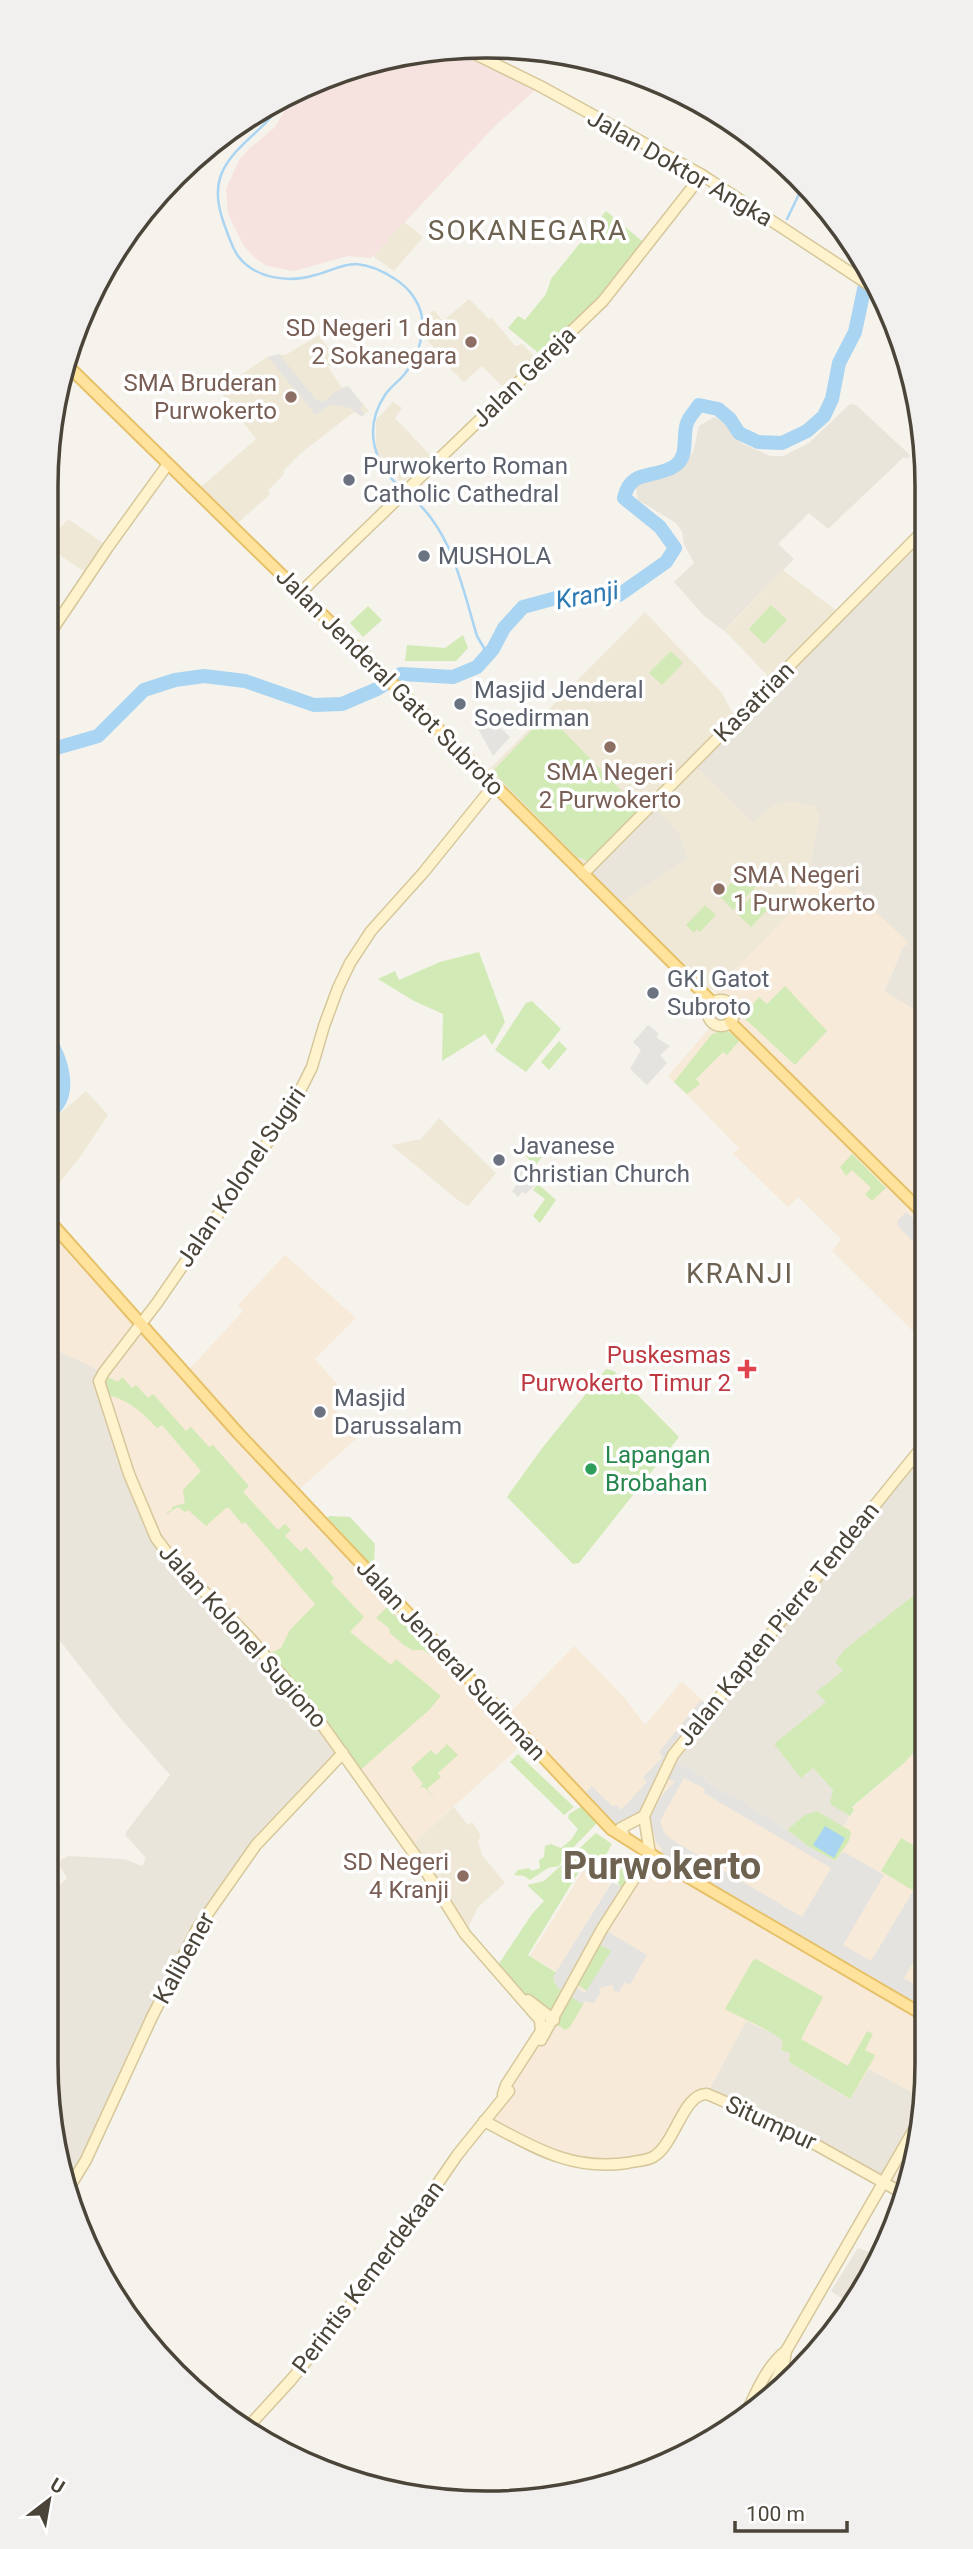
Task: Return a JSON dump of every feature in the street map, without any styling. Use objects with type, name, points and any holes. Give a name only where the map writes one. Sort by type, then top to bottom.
[{"type":"main road","name":"Jalan Jenderal Gatot Subroto","points":[[74,371],[378,669],[713,1003]]},
{"type":"main road","points":[[730,1022],[915,1205]]},
{"type":"main road","name":"Jalan Jenderal Sudirman","points":[[58,1231],[239,1433],[592,1810],[625,1839],[915,2010]]},
{"type":"street","name":"Jalan Doktor Angka","points":[[483,58],[702,175],[863,281]]},
{"type":"street","name":"Jalan Gereja","points":[[300,593],[603,301],[702,175]]},
{"type":"street","points":[[58,621],[168,464]]},
{"type":"street","name":"Kasatrian","points":[[583,874],[915,539]]},
{"type":"street","name":"Jalan Kolonel Sugiri","points":[[140,1323],[240,1185],[298,1096],[312,1067],[338,988],[371,931],[423,873],[494,785]]},
{"type":"street","points":[[722,1000],[730,1004],[733,1012],[730,1022],[721,1026],[713,1024],[708,1011],[713,1003],[722,1000]]},
{"type":"street","name":"Jalan Kolonel Sugiono","points":[[140,1323],[99,1381],[129,1474],[154,1534],[171,1558],[288,1681],[422,1865],[465,1934],[540,2020],[542,2026],[525,2062]]},
{"type":"street","name":"Jalan Kapten Pierre Tendean","points":[[625,1839],[621,1828],[644,1816],[673,1755],[915,1456]]},
{"type":"street","name":"Kalibener","points":[[74,2179],[86,2160],[152,2017],[197,1929],[256,1845],[343,1753]]},
{"type":"street","points":[[525,2062],[554,2020],[602,1929],[650,1854],[644,1816]]},
{"type":"street","name":"Jalan Kolonel Sugiono","points":[[523,1999],[554,2020]]},
{"type":"street","name":"Perintis Kemerdekaan","points":[[253,2422],[334,2327],[525,2062]]},
{"type":"street","name":"Situmpur","points":[[484,2121],[557,2158],[591,2165],[621,2163],[651,2159],[665,2148],[690,2103],[702,2094],[707,2094],[786,2128],[884,2182]]},
{"type":"street","points":[[777,2378],[786,2351],[908,2140]]},
{"type":"street","points":[[884,2182],[896,2189]]},
{"type":"street","points":[[755,2397],[778,2357],[786,2351]]},
{"type":"shaded area","points":[[483,58],[540,86],[496,125],[371,258],[348,256],[294,271],[267,266],[255,258],[244,246],[228,214],[226,189],[239,160],[275,127],[286,108],[322,90],[376,72],[431,61]]},
{"type":"shaded area","points":[[403,221],[423,237],[394,271],[373,256]]},
{"type":"shaded area","name":"SD Negeri 1 dan 2 Sokanegara","points":[[469,299],[489,319],[491,317],[515,346],[522,344],[537,359],[504,388],[482,366],[464,382],[427,340],[437,328],[426,317],[434,310],[443,321]]},
{"type":"shaded area","name":"SMA Bruderan Purwokerto","points":[[319,335],[337,361],[328,367],[342,388],[348,386],[369,411],[361,416],[354,412],[301,453],[283,471],[284,474],[268,491],[270,494],[238,523],[201,487],[256,439],[219,390],[267,357],[287,354]]},
{"type":"shaded area","points":[[279,354],[317,401],[326,401],[332,394],[348,386],[363,405],[360,408],[365,415],[361,416],[350,408],[331,404],[316,415],[268,357]]},
{"type":"shaded area","points":[[393,402],[402,408],[395,418],[431,456],[402,484],[376,451],[376,420]]},
{"type":"shaded area","points":[[850,404],[856,405],[910,455],[908,459],[904,457],[828,529],[809,513],[778,544],[794,559],[725,630],[728,634],[703,615],[674,582],[694,563],[684,544],[682,531],[676,523],[638,500],[635,483],[639,478],[679,470],[693,452],[699,426],[714,417],[723,421],[743,444],[771,456],[783,456],[809,443]]},
{"type":"shaded area","points":[[68,519],[107,546],[88,574],[58,554],[58,530]]},
{"type":"shaded area","points":[[915,539],[915,1010],[884,992],[903,947],[908,942],[828,875],[809,870],[819,814],[773,806],[760,818],[616,906],[583,874]]},
{"type":"shaded area","points":[[783,570],[841,614],[773,681],[725,631]]},
{"type":"shaded area","points":[[645,612],[722,693],[736,720],[693,764],[753,822],[773,806],[789,801],[815,806],[819,814],[807,875],[798,873],[795,896],[800,899],[796,907],[715,990],[698,988],[616,906],[688,858],[678,832],[653,805],[583,874],[484,775]]},
{"type":"shaded area","points":[[486,714],[510,737],[493,756],[475,723]]},
{"type":"shaded area","points":[[809,870],[840,882],[908,942],[903,947],[884,991],[915,1010],[915,1333],[832,1251],[841,1239],[798,1197],[788,1207],[733,1154],[739,1148],[668,1076],[713,1024],[721,1026],[731,1021],[732,1008],[726,1002],[717,1001],[715,990],[796,907],[798,873],[807,875]]},
{"type":"shaded area","points":[[648,1025],[658,1033],[657,1038],[670,1046],[660,1055],[667,1063],[647,1085],[630,1069],[641,1050],[633,1042]]},
{"type":"shaded area","points":[[86,1091],[108,1115],[58,1185],[58,1116]]},
{"type":"shaded area","points":[[439,1118],[496,1173],[468,1206],[391,1145],[421,1139]]},
{"type":"shaded area","points":[[519,1164],[538,1183],[518,1197],[512,1191],[521,1179],[514,1168]]},
{"type":"shaded area","points":[[906,1212],[915,1221],[915,1244],[898,1226],[897,1221]]},
{"type":"shaded area","points":[[58,1231],[185,1374],[243,1311],[238,1305],[285,1255],[356,1318],[315,1359],[338,1385],[338,1400],[332,1405],[356,1439],[296,1492],[505,1718],[574,1646],[624,1697],[645,1725],[682,1681],[712,1709],[669,1763],[694,1769],[719,1790],[740,1800],[809,1847],[835,1861],[851,1836],[849,1830],[843,1827],[854,1811],[852,1808],[915,1751],[915,1846],[901,1838],[915,1849],[914,2093],[869,2069],[850,2099],[789,2062],[790,2053],[781,2050],[783,2042],[779,2036],[746,2021],[707,2094],[701,2094],[651,2159],[621,2163],[557,2158],[484,2121],[650,1854],[644,1817],[611,1829],[526,1741],[409,1847],[322,1723],[171,1558],[152,1530],[104,1401],[103,1372],[58,1351]]},
{"type":"shaded area","points":[[58,1351],[104,1372],[250,1638],[343,1753],[257,1846],[198,1931],[76,2185],[66,2146],[59,2091],[58,1887],[67,1878],[60,1866],[61,1860],[68,1856],[124,1859],[142,1866],[146,1858],[126,1836],[126,1832],[170,1775],[122,1720],[58,1638]]},
{"type":"shaded area","points":[[915,1456],[915,1598],[913,1596],[835,1661],[843,1671],[826,1701],[801,1778],[813,1768],[833,1790],[831,1804],[850,1816],[843,1827],[805,1815],[787,1830],[719,1790],[694,1769],[669,1763]]},
{"type":"shaded area","points":[[701,1700],[712,1709],[673,1755],[644,1816],[611,1829],[580,1798],[592,1786],[613,1807],[616,1805],[621,1810],[647,1782],[643,1777],[663,1757],[659,1752]]},
{"type":"shaded area","points":[[670,1763],[694,1769],[719,1790],[740,1800],[809,1847],[835,1861],[844,1852],[884,1875],[843,1945],[871,1961],[913,1891],[915,1892],[915,1959],[904,1978],[915,1985],[915,2010],[657,1858],[662,1849],[656,1842],[650,1820],[656,1803],[675,1781],[662,1778]],"holes":[[[684,1778],[705,1789],[704,1793],[831,1868],[802,1917],[669,1838],[664,1832],[660,1821]]]},
{"type":"shaded area","name":"SD Negeri 4 Kranji","points":[[454,1807],[468,1825],[472,1822],[479,1832],[478,1842],[482,1855],[505,1883],[478,1907],[465,1934],[409,1847]]},
{"type":"shaded area","points":[[584,1869],[610,1884],[557,1972],[530,1956]]},
{"type":"shaded area","points":[[612,1882],[621,1887],[624,1895],[603,1929],[647,1955],[630,1985],[625,1982],[619,1992],[614,1991],[612,1985],[599,1988],[600,1993],[594,2003],[584,2001],[582,2004],[557,1987],[553,1977]],"holes":[[[595,1942],[611,1951],[585,1993],[572,1985]]]},
{"type":"shaded area","points":[[746,2021],[779,2036],[791,2053],[789,2062],[849,2099],[869,2069],[914,2093],[908,2139],[884,2181],[709,2090]]},
{"type":"shaded area","points":[[908,2140],[896,2189],[884,2182]]},
{"type":"shaded area","points":[[858,2248],[871,2252],[844,2300],[831,2291]]},
{"type":"green space","points":[[606,211],[642,241],[642,246],[599,297],[541,355],[508,328],[518,316],[525,320],[546,294],[551,279]]},
{"type":"green space","points":[[771,605],[787,620],[764,644],[749,629]]},
{"type":"green space","points":[[368,606],[382,620],[363,637],[350,623]]},
{"type":"green space","points":[[463,635],[468,648],[456,661],[405,661],[407,645],[445,648]]},
{"type":"green space","points":[[671,651],[683,663],[662,685],[649,673]]},
{"type":"green space","points":[[547,714],[639,809],[588,861],[577,857],[494,770]]},
{"type":"green space","points":[[741,872],[756,887],[733,910],[719,896]]},
{"type":"green space","points":[[758,889],[773,904],[751,927],[736,913]]},
{"type":"green space","points":[[705,905],[716,915],[700,932],[697,929],[694,933],[686,925]]},
{"type":"green space","points":[[479,952],[505,1022],[492,1045],[485,1034],[442,1061],[443,1014],[414,1001],[378,979],[395,971],[399,980],[440,962]]},
{"type":"green space","points":[[785,986],[827,1031],[795,1065],[742,1016],[759,997],[767,1004]]},
{"type":"green space","points":[[532,1001],[561,1029],[526,1072],[495,1050],[526,1003]]},
{"type":"green space","points":[[725,1029],[740,1040],[727,1055],[723,1052],[696,1079],[700,1084],[687,1094],[674,1082],[712,1034]]},
{"type":"green space","points":[[559,1041],[567,1049],[549,1070],[541,1062]]},
{"type":"green space","points":[[534,1137],[547,1150],[535,1166],[520,1150]]},
{"type":"green space","points":[[852,1154],[886,1188],[872,1201],[865,1194],[871,1188],[852,1170],[846,1176],[840,1167]]},
{"type":"green space","points":[[538,1184],[556,1200],[540,1223],[533,1216],[545,1199],[533,1190]]},
{"type":"green space","name":"Lapangan Brobahan","points":[[606,1369],[614,1371],[679,1437],[579,1563],[573,1564],[507,1497],[543,1447]]},
{"type":"green space","points":[[105,1376],[118,1382],[122,1377],[132,1388],[136,1385],[148,1398],[153,1394],[186,1431],[191,1427],[209,1447],[213,1445],[249,1486],[243,1492],[278,1530],[285,1524],[291,1530],[285,1536],[301,1552],[306,1547],[334,1578],[331,1582],[364,1617],[350,1632],[391,1665],[396,1659],[441,1696],[428,1711],[358,1772],[265,1656],[281,1648],[290,1630],[315,1604],[245,1522],[242,1524],[229,1508],[206,1526],[188,1510],[185,1512],[178,1507],[167,1514],[172,1507],[185,1503],[183,1490],[201,1471],[162,1425],[157,1428],[137,1409],[112,1396],[104,1401],[99,1381]]},
{"type":"green space","points":[[327,1517],[350,1517],[375,1544],[374,1562],[371,1565]]},
{"type":"green space","points":[[913,1596],[915,1598],[915,1751],[852,1807],[854,1810],[850,1816],[830,1804],[833,1790],[813,1768],[801,1778],[774,1744],[826,1702],[816,1692],[843,1671],[835,1662],[844,1650]]},
{"type":"green space","points":[[387,1607],[399,1620],[408,1621],[433,1657],[423,1650],[413,1650],[405,1646],[376,1618]]},
{"type":"green space","points":[[447,1744],[458,1755],[438,1773],[441,1777],[427,1789],[437,1801],[424,1787],[419,1788],[423,1784],[411,1768],[431,1750],[436,1755]]},
{"type":"green space","points":[[518,1754],[574,1807],[564,1815],[510,1762]]},
{"type":"green space","points":[[582,1806],[595,1819],[596,1824],[559,1866],[548,1868],[530,1880],[514,1875],[518,1870],[529,1868],[532,1871],[540,1868],[539,1860],[544,1857],[545,1846],[551,1844],[561,1848],[571,1840],[578,1829],[568,1818],[569,1814]]},
{"type":"green space","points":[[817,1811],[851,1833],[849,1841],[835,1861],[809,1847],[787,1830],[805,1815]]},
{"type":"green space","points":[[596,1833],[612,1844],[596,1873],[583,1865],[528,1955],[557,1973],[554,1982],[567,1995],[542,2026],[496,1968],[532,1914],[544,1901],[527,1885],[544,1881]]},
{"type":"green space","points":[[901,1838],[915,1846],[915,1892],[881,1871]]},
{"type":"green space","points":[[634,1859],[641,1863],[624,1895],[615,1877],[627,1861]]},
{"type":"green space","points":[[601,1943],[614,1947],[588,1992],[578,1985]]},
{"type":"green space","points":[[756,1959],[823,1997],[801,2039],[848,2066],[867,2031],[873,2034],[865,2050],[875,2055],[874,2058],[850,2099],[789,2062],[790,2053],[781,2050],[783,2042],[779,2038],[725,2009]]},
{"type":"green space","points":[[571,1994],[584,2003],[570,2027],[565,2030],[556,2024]]},
{"type":"water","points":[[825,1826],[845,1838],[834,1858],[813,1845]]},
{"type":"waterway","points":[[273,114],[234,154],[221,175],[218,189],[222,218],[238,256],[245,264],[263,274],[295,279],[356,264],[390,276],[412,295],[422,317],[422,332],[416,356],[378,407],[373,433],[378,457],[402,489]]},
{"type":"waterway","points":[[787,219],[799,193]]},
{"type":"waterway","name":"Kranji","points":[[58,748],[98,736],[144,690],[175,680],[204,676],[245,681],[314,705],[342,704],[377,689],[401,674],[453,677],[477,667],[493,649],[504,628],[523,607],[560,597],[619,595],[666,562],[675,548],[660,527],[624,498],[627,488],[638,478],[668,469],[680,461],[684,451],[687,423],[699,405],[718,409],[730,419],[739,433],[758,442],[782,443],[807,431],[824,416],[832,399],[839,363],[855,332],[865,285]]},
{"type":"waterway","points":[[407,493],[435,523],[445,540],[460,577],[477,636],[484,648],[483,660]]},
{"type":"waterway","name":"Kranji","points":[[58,1057],[63,1076],[61,1098],[58,1102]]},
{"type":"place","name":"SD Negeri 1 dan 2 Sokanegara","points":[[471,342]]},
{"type":"place","name":"SMA Bruderan Purwokerto","points":[[291,397]]},
{"type":"place","name":"Purwokerto Roman Catholic Cathedral","points":[[349,480]]},
{"type":"place","name":"MUSHOLA","points":[[424,556]]},
{"type":"place","name":"Masjid Jenderal Soedirman","points":[[460,704]]},
{"type":"place","name":"SMA Negeri 2 Purwokerto","points":[[610,747]]},
{"type":"place","name":"SMA Negeri 1 Purwokerto","points":[[719,889]]},
{"type":"place","name":"GKI Gatot Subroto","points":[[653,993]]},
{"type":"place","name":"Javanese Christian Church","points":[[499,1160]]},
{"type":"place","name":"Puskesmas Purwokerto Timur 2","points":[[747,1369]]},
{"type":"place","name":"Masjid Darussalam","points":[[320,1412]]},
{"type":"place","name":"Lapangan Brobahan","points":[[591,1469]]},
{"type":"place","name":"SD Negeri 4 Kranji","points":[[463,1876]]},
{"type":"district","name":"SOKANEGARA","points":[[528,230]]},
{"type":"district","name":"KRANJI","points":[[740,1273]]},
{"type":"district","name":"Purwokerto","points":[[662,1866]]}]
